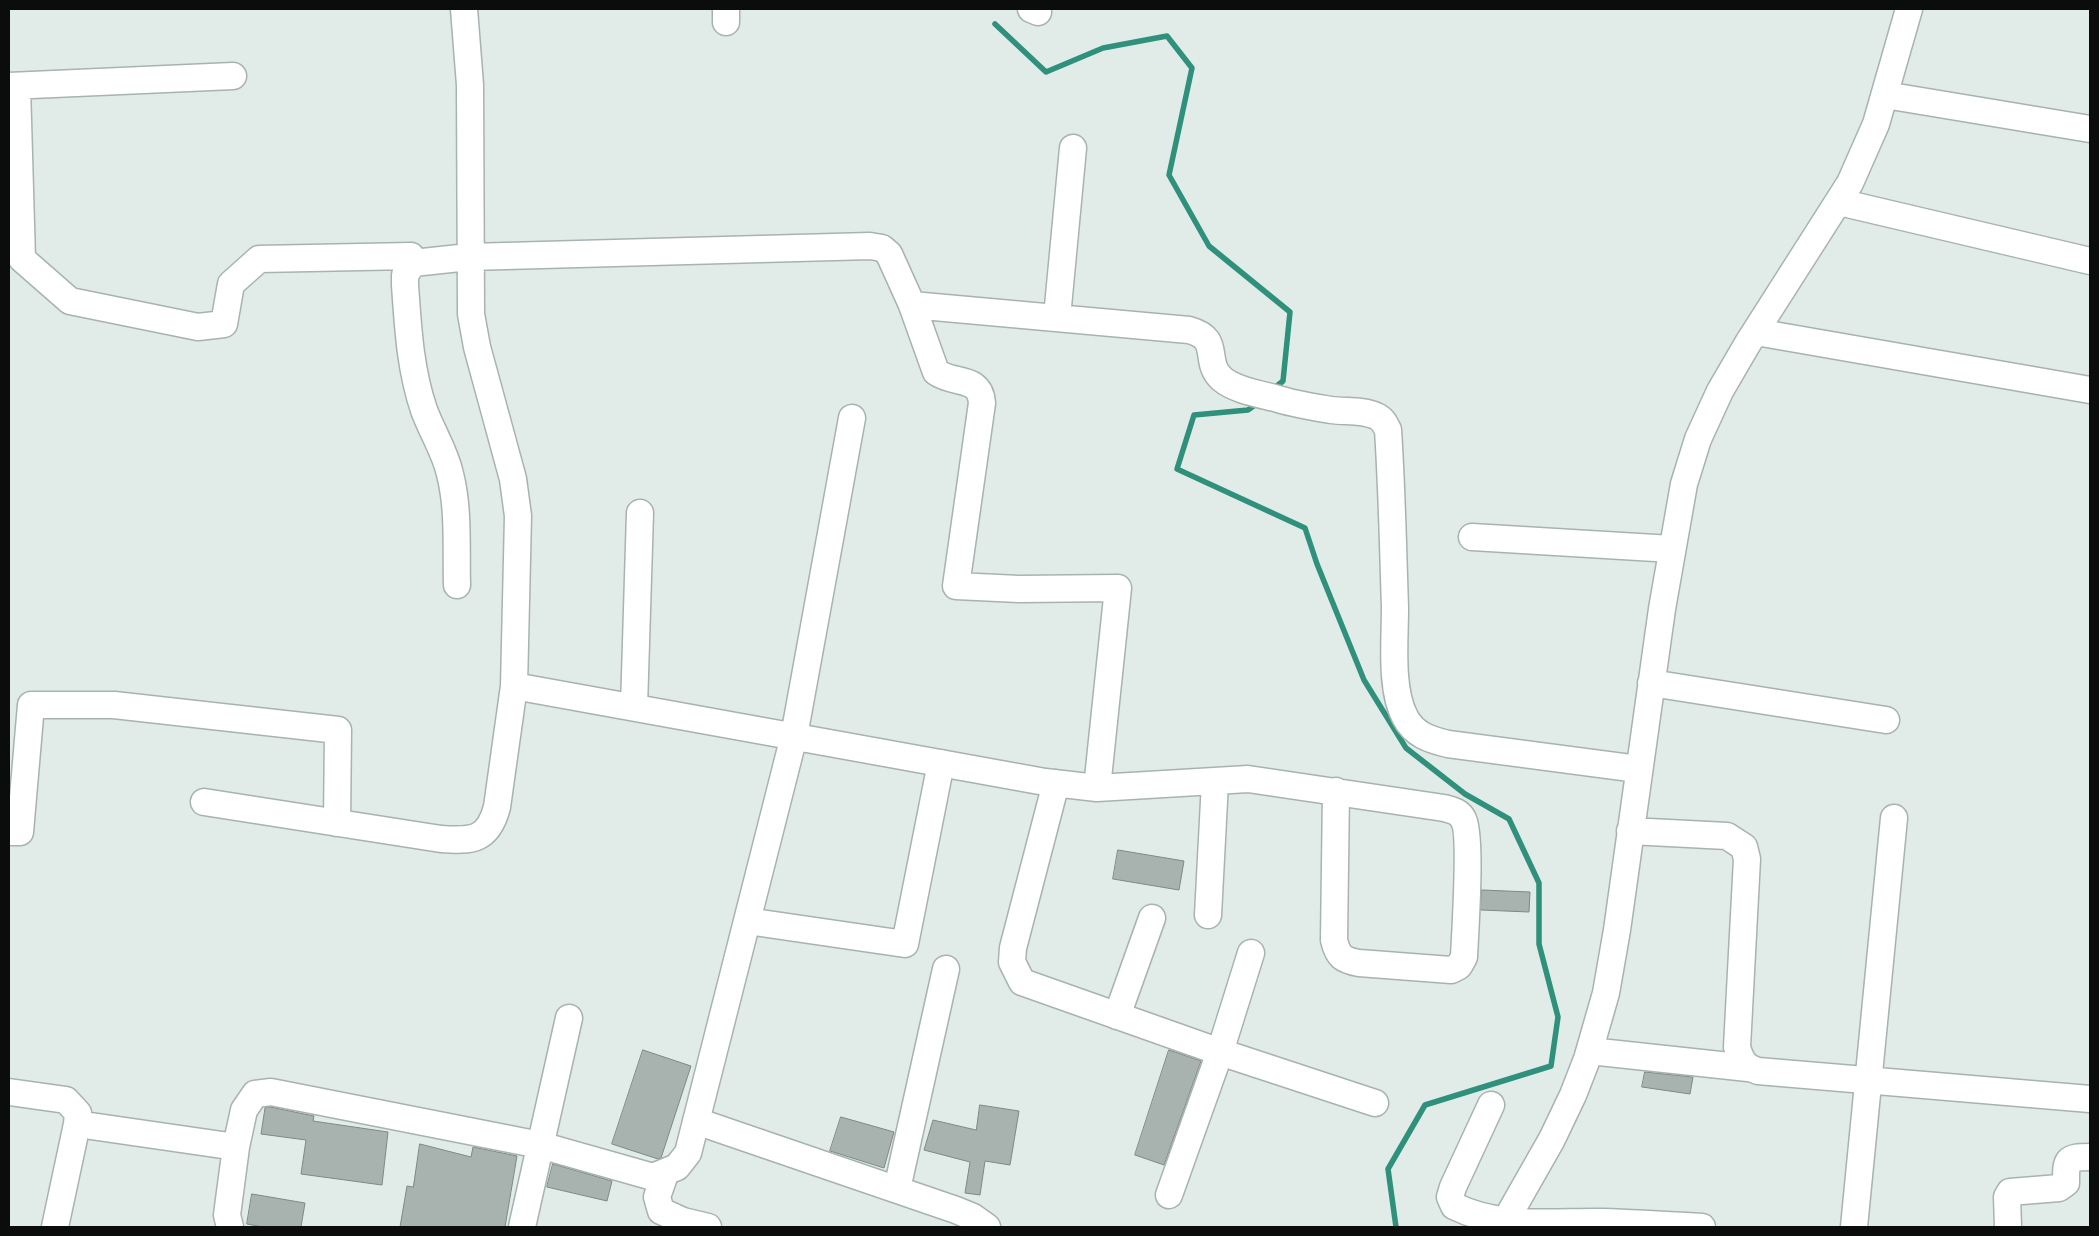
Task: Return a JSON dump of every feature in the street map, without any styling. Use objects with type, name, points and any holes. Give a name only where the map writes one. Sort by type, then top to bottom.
[{"type":"street","points":[[204,802],[447,840],[471,839],[486,832],[492,824],[497,807],[514,686],[518,516],[514,478],[477,347],[471,314],[469,257],[470,85],[464,9]]},
{"type":"street","points":[[1503,1225],[1552,1139],[1572,1095],[1590,1051],[1606,992],[1616,939],[1638,769],[1672,549],[1684,484],[1698,439],[1720,391],[1850,183],[1876,124],[1909,9]]},
{"type":"street","points":[[233,76],[13,86],[22,259],[70,300],[198,327],[224,324],[231,284],[259,259],[411,256]]},
{"type":"street","points":[[1885,95],[2090,129]]},
{"type":"street","points":[[1057,317],[1072,148]]},
{"type":"street","points":[[1839,202],[2090,261]]},
{"type":"street","points":[[457,584],[455,499],[445,458],[425,411],[410,352],[404,285],[405,275],[413,263],[469,257],[870,246],[882,248],[889,254],[912,305],[936,372],[942,377],[970,383],[978,387],[981,392],[981,412],[956,586],[1020,589],[1118,588],[1098,788]]},
{"type":"street","points":[[912,305],[1057,317],[1197,332],[1208,340],[1214,364],[1221,378],[1229,384],[1278,399],[1331,410],[1368,413],[1385,422],[1388,430],[1392,489],[1396,680],[1405,717],[1413,729],[1426,738],[1448,744],[1638,769]]},
{"type":"street","points":[[1756,332],[2090,390]]},
{"type":"street","points":[[230,1227],[227,1215],[236,1147],[244,1110],[255,1094],[271,1092],[540,1145],[653,1177],[665,1174],[678,1167],[688,1153],[794,736],[852,418]]},
{"type":"street","points":[[634,707],[640,513]]},
{"type":"street","points":[[1472,537],[1672,549]]},
{"type":"street","points":[[1651,683],[1886,720]]},
{"type":"street","points":[[514,686],[1056,783],[1098,788],[1248,779],[1336,791],[1455,811],[1462,817],[1467,838],[1464,957],[1459,966],[1451,970],[1359,963],[1345,960],[1339,956],[1334,940],[1336,791]]},
{"type":"street","points":[[9,832],[20,832],[31,705],[114,705],[338,730],[337,823]]},
{"type":"street","points":[[747,921],[905,944],[941,763]]},
{"type":"street","points":[[1208,915],[1215,782]]},
{"type":"street","points":[[1056,783],[1013,948],[1012,962],[1022,982],[1220,1052],[1375,1103]]},
{"type":"street","points":[[1854,1227],[1894,818]]},
{"type":"street","points":[[1630,831],[1727,836],[1744,847],[1747,859],[1737,1047],[1740,1058],[1748,1068]]},
{"type":"street","points":[[1117,1016],[1152,918]]},
{"type":"street","points":[[1169,1195],[1220,1052],[1251,953]]},
{"type":"street","points":[[897,1189],[946,968]]},
{"type":"street","points":[[522,1227],[569,1018]]},
{"type":"street","points":[[1590,1051],[1748,1068],[1758,1071],[1868,1079],[2090,1100]]},
{"type":"street","points":[[9,1092],[66,1100],[78,1113],[55,1227]]},
{"type":"street","points":[[1491,1106],[1450,1197],[1454,1206],[1469,1214],[1503,1225],[1604,1222],[1702,1227]]},
{"type":"street","points":[[696,1121],[973,1216],[987,1227]]},
{"type":"street","points":[[77,1124],[236,1147]]},
{"type":"street","points":[[2008,1227],[2007,1197],[2010,1192],[2059,1188],[2066,1183],[2068,1160],[2073,1157],[2090,1157]]},
{"type":"street","points":[[665,1174],[657,1197],[661,1211],[683,1221],[708,1227]]},
{"type":"building","points":[[1118,850],[1184,861],[1179,890],[1113,879]]},
{"type":"building","points":[[1482,890],[1530,892],[1529,912],[1481,910]]},
{"type":"building","points":[[643,1050],[691,1066],[661,1158],[658,1159],[612,1144]]},
{"type":"building","points":[[1169,1050],[1201,1061],[1164,1165],[1135,1155]]},
{"type":"building","points":[[1645,1072],[1693,1077],[1690,1094],[1642,1087]]},
{"type":"building","points":[[980,1105],[1019,1111],[1010,1165],[985,1161],[980,1195],[965,1193],[970,1162],[924,1150],[933,1120],[976,1130]]},
{"type":"building","points":[[270,1107],[314,1116],[313,1121],[388,1132],[382,1185],[301,1174],[306,1140],[261,1134],[265,1108]]},
{"type":"building","points":[[841,1117],[894,1132],[884,1168],[830,1151]]},
{"type":"building","points":[[420,1144],[471,1157],[473,1147],[517,1156],[505,1227],[400,1227],[407,1186],[413,1187]]},
{"type":"building","points":[[553,1164],[612,1181],[607,1201],[547,1187]]},
{"type":"building","points":[[252,1194],[305,1203],[301,1227],[263,1227],[247,1224]]},
{"type":"waterway","points":[[995,24],[1046,72],[1103,48],[1167,36],[1192,68],[1169,175],[1209,246],[1290,312],[1283,381],[1273,389]]},
{"type":"waterway","points":[[1259,402],[1248,410],[1194,415],[1177,469],[1305,528],[1317,564],[1364,680],[1406,748],[1465,794],[1509,819],[1539,883],[1539,944],[1558,1017],[1551,1066],[1425,1105],[1388,1169],[1396,1227]]}]
